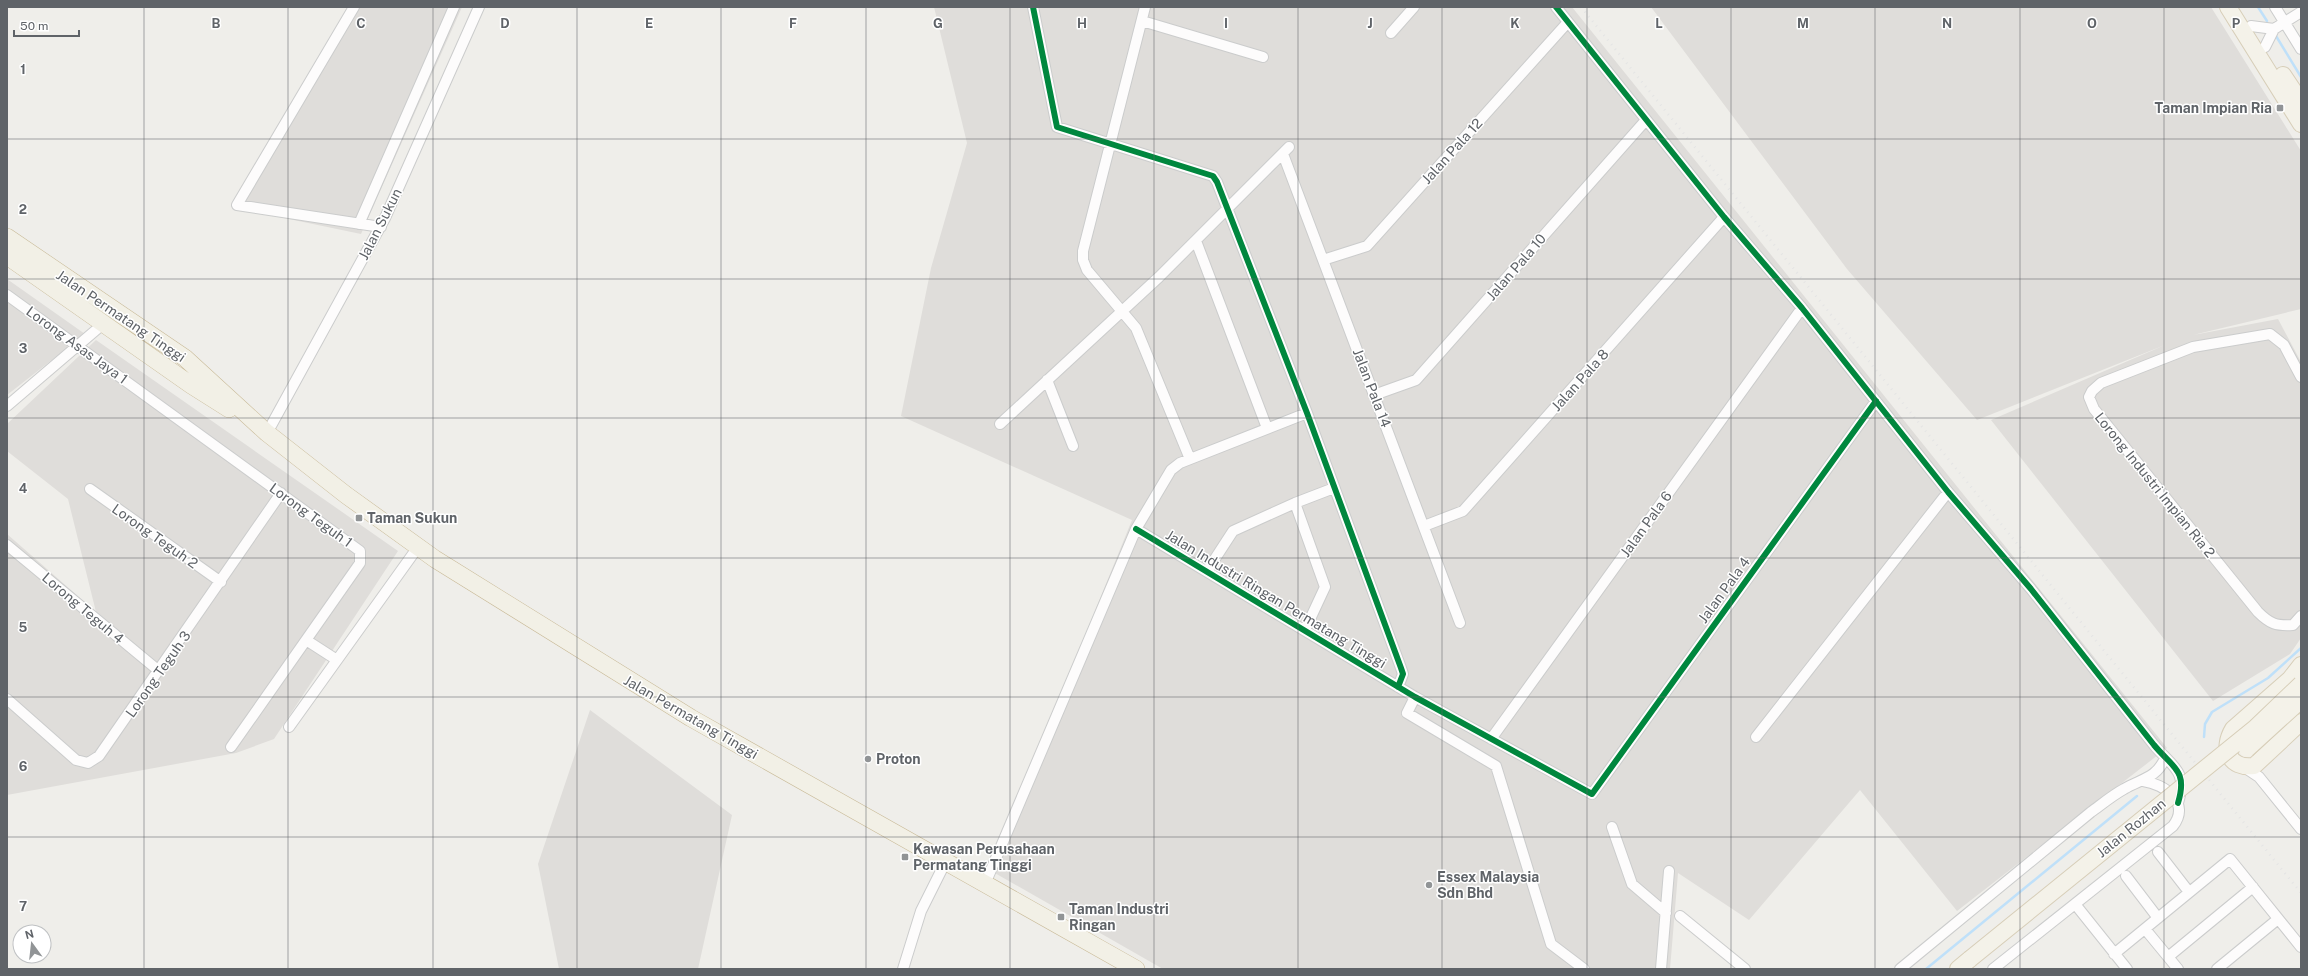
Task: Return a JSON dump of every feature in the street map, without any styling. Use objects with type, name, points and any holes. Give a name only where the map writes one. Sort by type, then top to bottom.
[{"type":"highway","name":"Jalan Permatang Tinggi","points":[[7,237],[23,250],[141,326],[185,358],[267,433],[346,495],[418,547],[570,644],[691,718],[1136,969]]},
{"type":"highway","name":"Jalan Permatang Tinggi","points":[[7,256],[191,385],[267,433]]},
{"type":"highway","points":[[103,324],[112,320],[141,326]]},
{"type":"main road","points":[[2228,7],[2301,124]]},
{"type":"main road","points":[[2239,7],[2301,102]]},
{"type":"main road","points":[[2301,665],[2290,679],[2232,729],[2228,736],[2228,753],[2236,764],[2244,767],[2254,766],[2301,722]]},
{"type":"main road","name":"Jalan Rozhan","points":[[1968,966],[2255,728],[2301,684]]},
{"type":"main road","name":"Jalan Rozhan","points":[[1968,966],[2268,732],[2301,700]]},
{"type":"street","points":[[354,7],[236,205],[381,227]]},
{"type":"street","points":[[360,224],[454,7]]},
{"type":"street","name":"Jalan Sukun","points":[[267,433],[381,227],[479,7]]},
{"type":"street","points":[[1033,7],[1057,127],[1213,176],[1306,413],[1401,668],[1403,674],[1398,686]]},
{"type":"street","points":[[1145,7],[1083,251],[1083,260],[1087,270],[1136,328],[1190,459]]},
{"type":"street","points":[[1391,33],[1414,7]]},
{"type":"street","points":[[1556,7],[1724,217],[1802,308],[1948,492],[2031,589],[2165,758],[2181,776],[2182,783],[2178,803],[2180,812],[2173,826],[1993,969]]},
{"type":"street","points":[[2275,7],[2301,49]]},
{"type":"street","points":[[2265,47],[2274,29],[2301,12]]},
{"type":"street","points":[[1142,21],[1263,57]]},
{"type":"street","name":"Jalan Pala 12","points":[[1323,260],[1367,246],[1568,22]]},
{"type":"street","points":[[2251,26],[2274,29]]},
{"type":"street","name":"Jalan Pala 10","points":[[1374,395],[1416,380],[1646,120]]},
{"type":"street","name":"Jalan Pala 14","points":[[1227,209],[1286,151],[1323,260],[1460,623]]},
{"type":"street","points":[[1000,424],[1196,241],[1227,209]]},
{"type":"street","name":"Jalan Pala 8","points":[[1424,526],[1463,512],[1724,217]]},
{"type":"street","points":[[1196,241],[1267,428]]},
{"type":"street","name":"Lorong Asas Jaya 1","points":[[7,295],[147,396]]},
{"type":"street","name":"Jalan Pala 6","points":[[1491,739],[1802,308]]},
{"type":"street","points":[[8,404],[79,346],[103,324]]},
{"type":"street","name":"Lorong Industri Impian Ria 2","points":[[2301,377],[2284,345],[2270,334],[2193,346],[2101,383],[2092,391],[2090,397],[2094,409],[2258,612],[2269,623],[2279,626],[2293,625],[2301,616]]},
{"type":"street","points":[[1047,380],[1073,446]]},
{"type":"street","name":"Lorong Teguh 1","points":[[147,396],[360,551],[362,556],[360,563],[231,747]]},
{"type":"street","name":"Jalan Pala 4","points":[[1592,794],[1876,401]]},
{"type":"street","points":[[985,884],[1136,529],[1174,466],[1306,413]]},
{"type":"street","points":[[1207,571],[1233,531],[1295,503],[1334,488]]},
{"type":"street","name":"Lorong Teguh 2","points":[[90,489],[221,582]]},
{"type":"street","points":[[1756,737],[1948,492]]},
{"type":"street","name":"Lorong Teguh 3","points":[[7,700],[76,760],[88,763],[99,756],[281,494]]},
{"type":"street","points":[[1295,503],[1325,587],[1305,630]]},
{"type":"street","name":"Jalan Industri Ringan Permatang Tinggi","points":[[1136,529],[1415,697],[1592,794]]},
{"type":"street","name":"Lorong Teguh 4","points":[[7,546],[159,671]]},
{"type":"street","points":[[289,728],[418,547]]},
{"type":"street","points":[[306,640],[337,660]]},
{"type":"street","points":[[1415,697],[1407,713],[1496,766],[1551,944],[1584,969]]},
{"type":"street","points":[[1900,969],[2091,812],[2123,789],[2143,781],[2158,771],[2165,758]]},
{"type":"street","points":[[2161,785],[2165,758]]},
{"type":"street","points":[[2244,767],[2259,777],[2301,829]]},
{"type":"street","points":[[2143,781],[2161,785],[2168,790],[2178,803]]},
{"type":"street","points":[[1612,827],[1632,884],[1666,913]]},
{"type":"street","points":[[2158,852],[2189,892]]},
{"type":"street","points":[[2114,954],[2230,858],[2301,948]]},
{"type":"street","points":[[903,969],[921,911],[946,861]]},
{"type":"street","points":[[1661,969],[1669,871]]},
{"type":"street","points":[[2126,876],[2158,918]]},
{"type":"street","points":[[2168,957],[2253,887]]},
{"type":"street","points":[[2075,904],[2126,969]]},
{"type":"street","points":[[1680,916],[1745,969]]},
{"type":"street","points":[[2220,968],[2278,919]]},
{"type":"street","points":[[2145,929],[2178,969]]},
{"type":"shaded area","points":[[349,7],[462,7],[361,234],[231,207]]},
{"type":"shaded area","points":[[934,7],[1572,7],[2167,748],[1957,911],[1860,790],[1749,920],[1678,873],[1670,969],[1163,969],[986,868],[1053,714],[1132,520],[901,416],[931,268],[967,143]]},
{"type":"shaded area","points":[[1651,7],[2211,7],[2301,151],[2301,309],[2193,335],[2278,319],[2301,362],[2301,638],[2290,654],[2213,701],[1991,420],[2165,345],[1977,420],[1847,269]]},
{"type":"shaded area","points":[[7,279],[85,334],[7,395]]},
{"type":"shaded area","points":[[96,340],[398,551],[274,739],[236,753],[7,795],[7,534],[96,612],[68,499],[7,451],[7,424]]},
{"type":"shaded area","points":[[590,710],[732,815],[698,969],[559,969],[538,864]]},
{"type":"waterway","points":[[2258,7],[2267,21]]},
{"type":"waterway","points":[[2276,36],[2301,77]]},
{"type":"waterway","points":[[2204,737],[2205,724],[2212,712],[2268,678],[2301,648]]},
{"type":"waterway","points":[[1926,969],[2137,796]]},
{"type":"railway","points":[[1581,7],[2301,893]]},
{"type":"cycle path","points":[[1033,7],[1057,127],[1213,176],[1217,182],[1307,413],[1401,668],[1403,674],[1398,687]]},
{"type":"cycle path","points":[[1556,7],[1724,217],[1802,308],[1948,492],[2031,589],[2154,745],[2177,770],[2181,783],[2181,792],[2178,803]]},
{"type":"cycle path","points":[[1136,529],[1415,697],[1592,794],[1876,401]]},
{"type":"place","name":"Taman Impian Ria","points":[[2280,108]]},
{"type":"place","name":"Taman Sukun","points":[[359,518]]},
{"type":"place","name":"Proton","points":[[868,759]]},
{"type":"place","name":"Kawasan Perusahaan Permatang Tinggi","points":[[905,857]]},
{"type":"place","name":"Essex Malaysia Sdn Bhd","points":[[1429,885]]},
{"type":"place","name":"Taman Industri Ringan","points":[[1061,917]]}]
